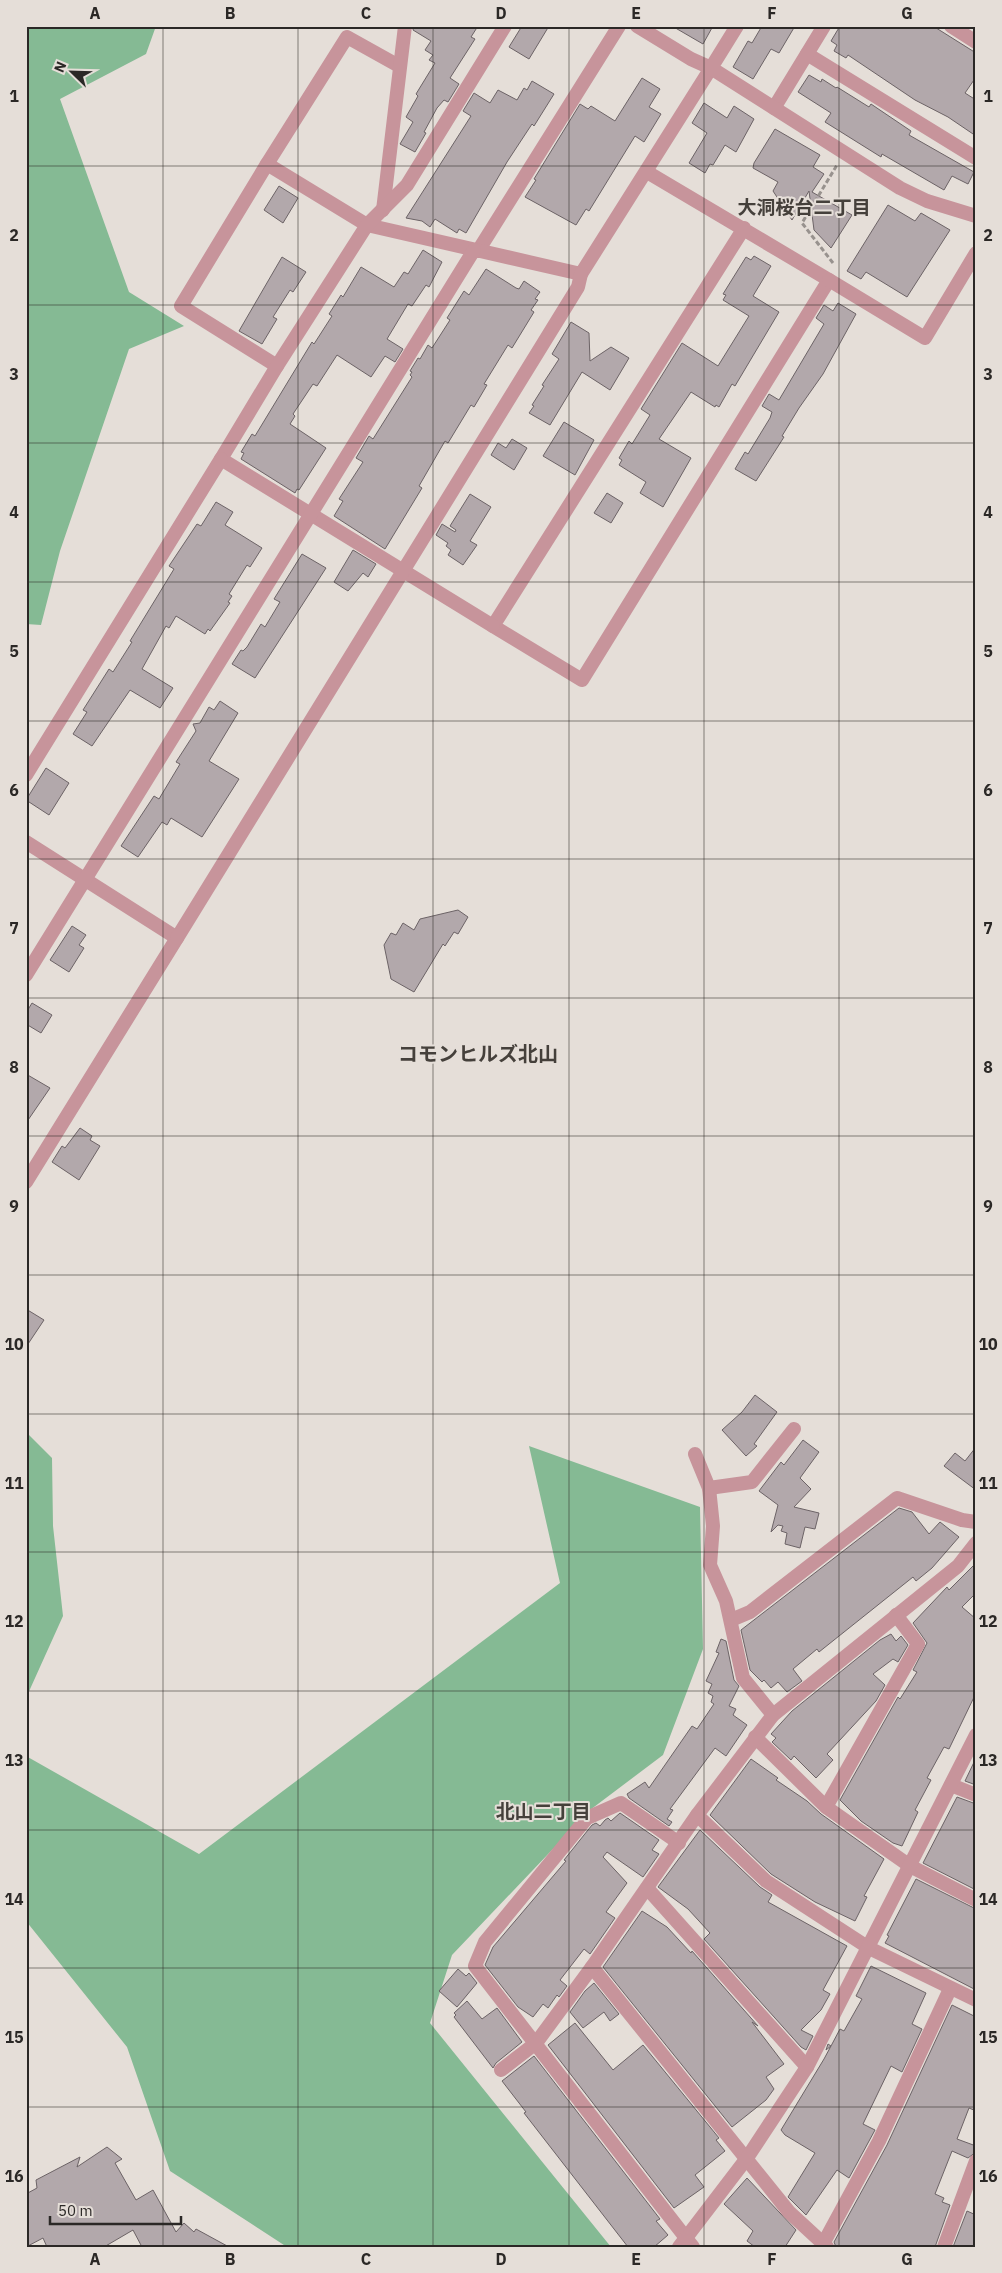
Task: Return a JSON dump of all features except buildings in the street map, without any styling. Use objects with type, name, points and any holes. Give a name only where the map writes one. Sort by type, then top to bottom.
[{"type":"street","points":[[383,210],[405,26]]},
{"type":"street","points":[[26,775],[221,459],[276,366],[367,225],[407,185],[505,26]]},
{"type":"street","points":[[26,974],[310,514],[619,26]]},
{"type":"street","points":[[637,26],[654,30],[844,154],[900,188],[926,201],[976,216]]},
{"type":"street","points":[[26,1182],[578,288],[582,274],[738,26]]},
{"type":"street","points":[[774,108],[824,26]]},
{"type":"street","points":[[951,26],[976,42]]},
{"type":"street","points":[[276,366],[180,306],[347,37],[399,66]]},
{"type":"street","points":[[807,54],[976,158]]},
{"type":"street","points":[[268,164],[367,225],[582,274]]},
{"type":"street","points":[[647,172],[744,228],[925,338],[976,253]]},
{"type":"street","points":[[493,626],[744,228]]},
{"type":"street","points":[[221,459],[582,680],[828,280]]},
{"type":"street","points":[[26,842],[176,938]]},
{"type":"street","points":[[709,1488],[752,1482],[794,1429]]},
{"type":"street","points":[[695,1454],[709,1488],[713,1526],[710,1565],[726,1601],[743,1678],[773,1715]]},
{"type":"street","points":[[731,1620],[750,1612],[897,1498],[962,1520],[976,1522]]},
{"type":"street","points":[[501,2070],[536,2043],[592,1967],[697,1815],[773,1715],[958,1566],[976,1543]]},
{"type":"street","points":[[826,1806],[918,1644],[896,1615]]},
{"type":"street","points":[[679,1842],[621,1803],[587,1818],[485,1942],[475,1966],[536,2043],[686,2244],[747,2158],[807,2067],[976,1735]]},
{"type":"street","points":[[755,1737],[826,1806],[910,1866],[976,1900]]},
{"type":"street","points":[[951,1785],[976,1796]]},
{"type":"street","points":[[697,1815],[766,1881],[869,1948],[976,2000]]},
{"type":"street","points":[[647,1888],[807,2067]]},
{"type":"street","points":[[592,1967],[789,2212],[825,2245],[879,2141],[950,1989]]},
{"type":"street","points":[[944,2247],[976,2161]]},
{"type":"path","points":[[828,280],[836,268],[802,223],[844,154]]},
{"type":"green space","points":[[26,26],[156,26],[146,54],[60,99],[129,292],[184,326],[129,349],[60,551],[41,625],[26,624]]},
{"type":"green space","points":[[26,1432],[52,1458],[53,1526],[63,1616],[26,1698]]},
{"type":"green space","points":[[529,1446],[700,1507],[703,1649],[663,1755],[590,1810],[452,1955],[430,2023],[611,2247],[287,2247],[170,2171],[127,2047],[26,1921],[26,1756],[199,1854],[560,1583]]},
{"type":"district","name":"大洞桜台二丁目","points":[[804,207]]},
{"type":"district","name":"コモンヒルズ北山","points":[[478,1053]]},
{"type":"district","name":"北山二丁目","points":[[543,1811]]}]
